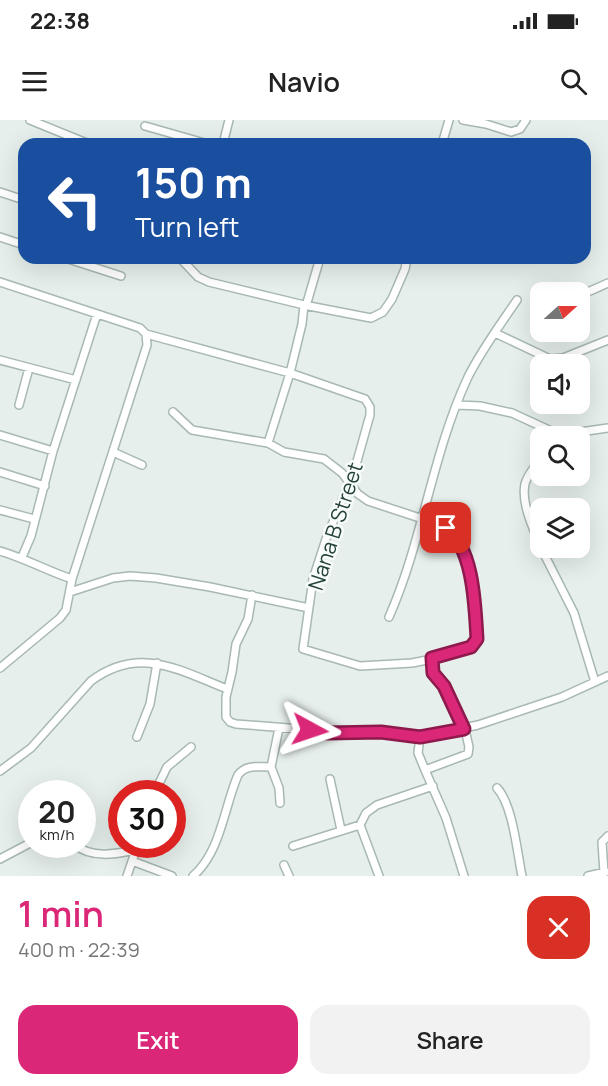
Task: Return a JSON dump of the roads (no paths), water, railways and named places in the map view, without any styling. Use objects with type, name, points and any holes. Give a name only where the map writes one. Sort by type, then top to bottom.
[{"type":"street","points":[[30,120],[74,138]]},
{"type":"street","points":[[224,138],[229,120]]},
{"type":"street","points":[[444,138],[449,120]]},
{"type":"street","points":[[463,120],[512,132],[520,129],[526,120]]},
{"type":"street","points":[[145,126],[187,138]]},
{"type":"street","points":[[0,192],[18,198]]},
{"type":"street","points":[[0,237],[18,243]]},
{"type":"street","points":[[84,264],[121,276]]},
{"type":"street","points":[[186,264],[198,277],[209,282],[305,306],[371,318],[380,315],[392,299],[399,287],[405,264]]},
{"type":"street","points":[[268,443],[290,373],[305,306],[318,264]]},
{"type":"street","points":[[0,282],[140,328],[146,334],[290,373]]},
{"type":"street","points":[[590,291],[608,283]]},
{"type":"street","points":[[389,617],[402,587],[457,405],[479,357],[518,300]]},
{"type":"street","points":[[22,558],[31,536],[53,451],[97,314]]},
{"type":"street","points":[[495,333],[550,358],[563,358],[608,340]]},
{"type":"street","points":[[0,668],[60,618],[66,610],[72,579],[147,345],[146,334]]},
{"type":"street","points":[[0,360],[76,380]]},
{"type":"street","points":[[19,405],[29,368]]},
{"type":"street","name":"Nana B Street","points":[[290,373],[360,395],[368,403],[370,415],[354,472],[326,539],[313,579],[302,645],[305,651],[360,666],[412,663],[432,658]]},
{"type":"street","points":[[457,405],[480,406],[512,413],[536,426]]},
{"type":"street","points":[[173,412],[192,430],[268,443],[284,452],[324,459],[342,473],[358,494],[368,501],[446,528],[460,543],[470,572],[477,639],[471,647],[432,658],[433,673],[444,686],[464,729],[468,740],[468,754],[425,770]]},
{"type":"street","points":[[590,431],[608,428]]},
{"type":"street","points":[[0,435],[53,451]]},
{"type":"street","points":[[113,452],[142,465]]},
{"type":"street","points":[[0,472],[45,486]]},
{"type":"street","points":[[530,476],[525,485],[530,514]]},
{"type":"street","points":[[0,510],[34,519]]},
{"type":"street","points":[[0,551],[22,558],[49,572],[72,579]]},
{"type":"street","points":[[547,558],[574,613],[595,682]]},
{"type":"street","points":[[70,591],[113,578],[130,576],[156,578],[252,595],[309,608]]},
{"type":"street","points":[[252,595],[248,619],[236,644],[227,690],[225,713],[230,722],[236,724],[327,733],[381,732],[420,737],[464,729],[562,697],[608,676]]},
{"type":"street","points":[[0,771],[31,748],[82,690],[102,672],[131,664],[157,663],[227,690]]},
{"type":"street","points":[[137,737],[150,704],[157,663]]},
{"type":"street","points":[[279,728],[271,767],[279,789],[280,803]]},
{"type":"street","points":[[420,737],[418,753],[446,818],[464,876]]},
{"type":"street","points":[[161,780],[167,767],[191,747]]},
{"type":"street","points":[[193,876],[206,862],[242,769],[271,767]]},
{"type":"street","points":[[330,779],[341,830]]},
{"type":"street","points":[[379,876],[360,825],[366,813],[377,805],[433,786]]},
{"type":"street","points":[[497,788],[510,814],[522,876]]},
{"type":"street","points":[[293,846],[360,825]]},
{"type":"street","points":[[588,876],[606,872],[602,842],[608,836]]},
{"type":"street","points":[[0,859],[18,849]]},
{"type":"street","points":[[127,876],[133,858]]},
{"type":"street","points":[[132,861],[172,876]]},
{"type":"street","points":[[284,865],[290,876]]}]
